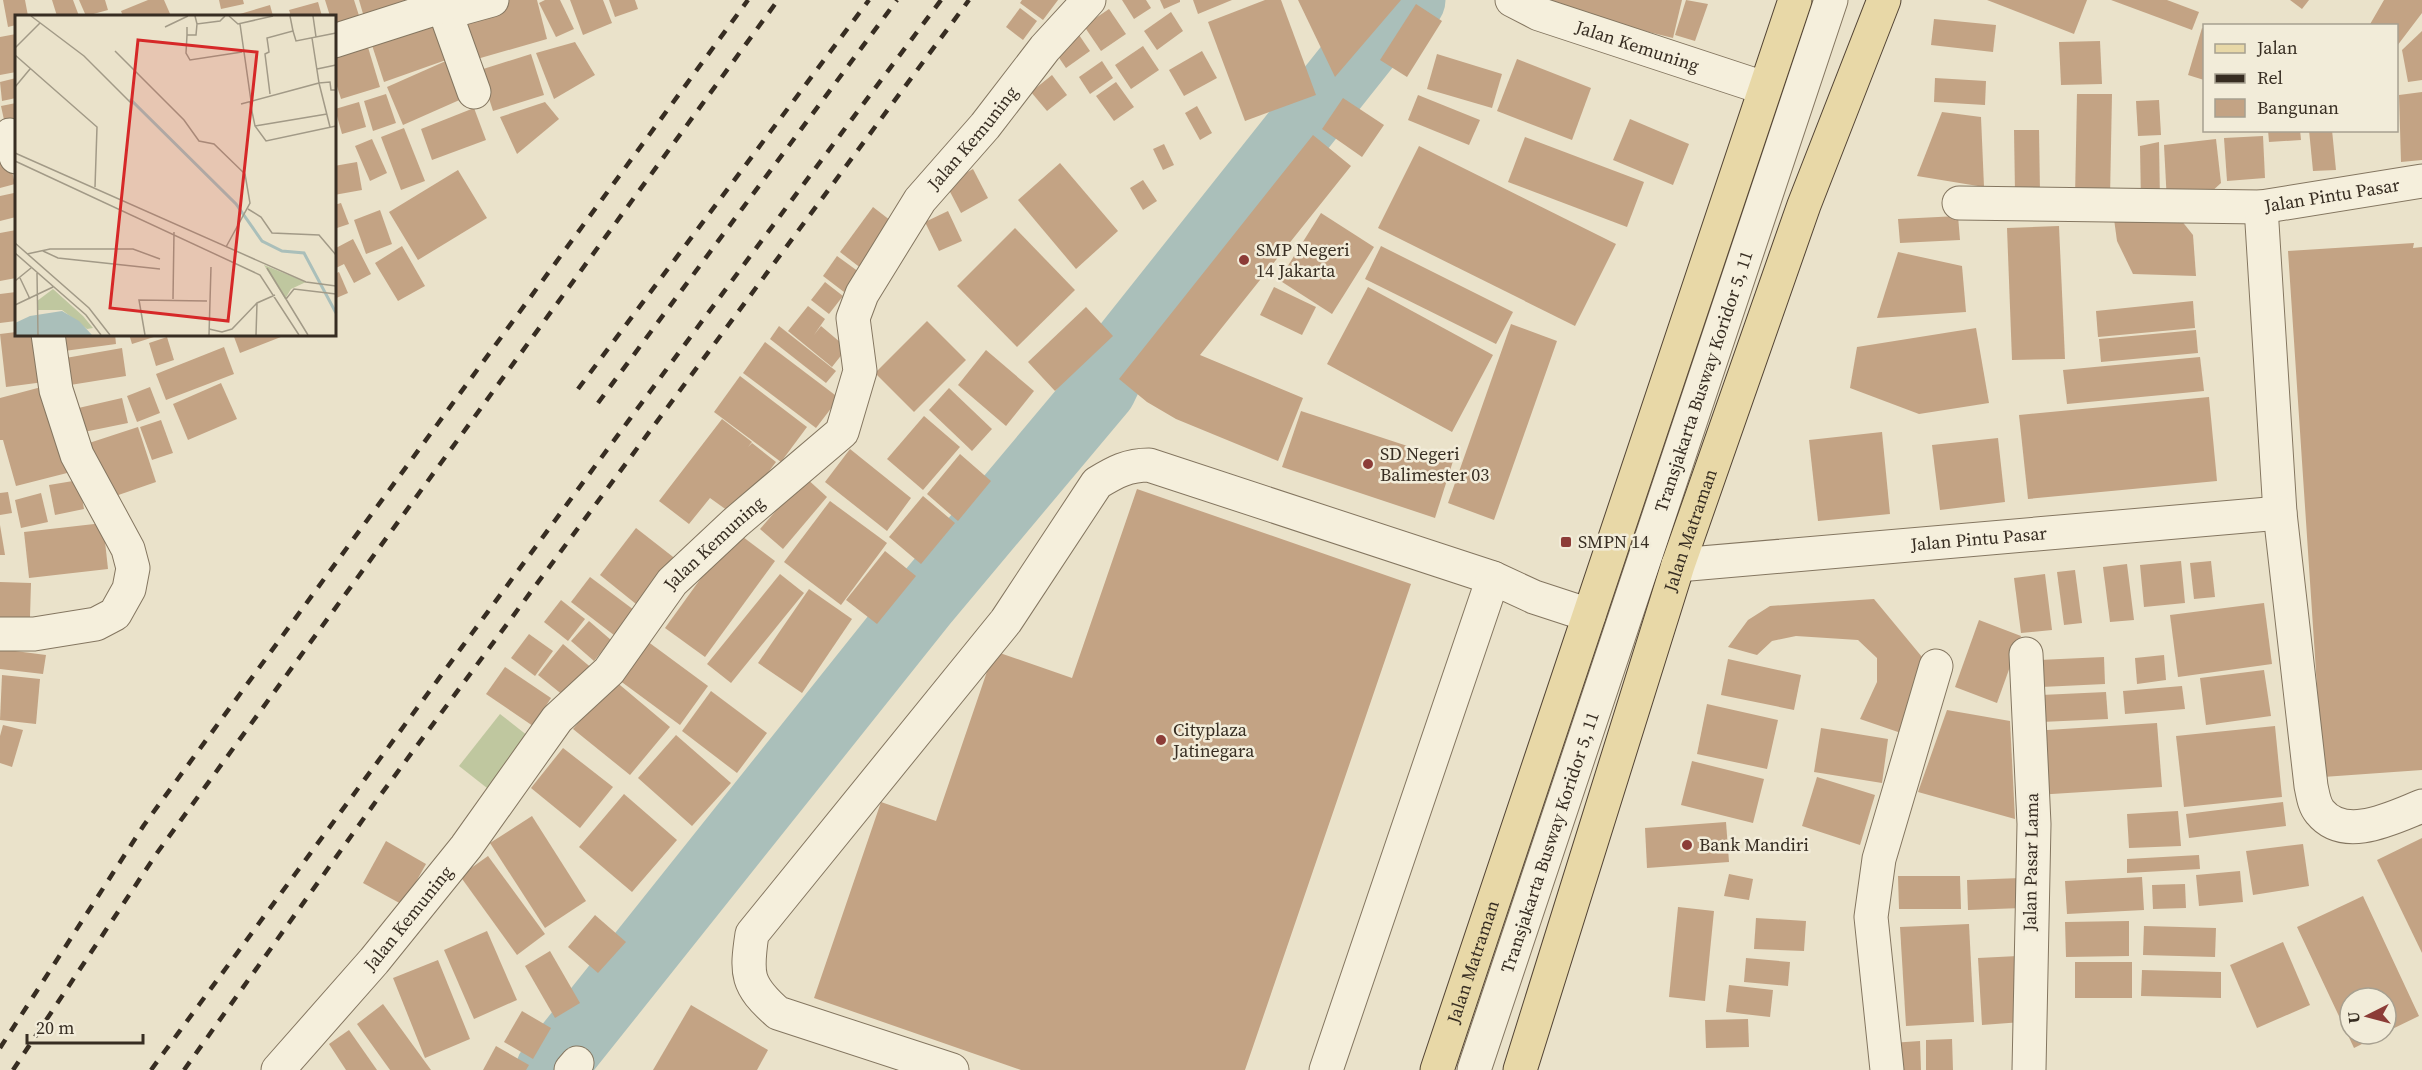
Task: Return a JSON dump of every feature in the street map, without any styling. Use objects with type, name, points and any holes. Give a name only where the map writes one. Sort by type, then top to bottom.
[{"type":"main road","name":"Jalan Matraman","points":[[1437,1070],[1795,0]]},
{"type":"main road","name":"Jalan Matraman","points":[[1520,1070],[1678,565],[1804,206],[1884,0]]},
{"type":"street","points":[[336,40],[443,6],[492,0]]},
{"type":"street","name":"Jalan Kemuning","points":[[278,1070],[374,961],[466,847],[557,719],[609,670],[672,582],[735,524],[842,432],[860,371],[853,318],[862,294],[920,200],[985,126],[1045,48],[1089,0]]},
{"type":"street","name":"Jalan Kemuning","points":[[1512,0],[1539,14],[1764,88]]},
{"type":"street","name":"Transjakarta Busway Koridor 5, 11","points":[[1474,1070],[1832,0]]},
{"type":"street","points":[[443,6],[474,92]]},
{"type":"street","name":"Jalan Pintu Pasar","points":[[2422,181],[2261,207],[2280,513],[2311,786],[2316,806],[2321,814],[2332,821],[2350,826],[2374,824],[2422,806]]},
{"type":"street","points":[[1959,203],[2261,207]]},
{"type":"street","points":[[0,634],[34,634],[96,624],[115,614],[129,589],[133,567],[128,549],[76,455],[56,390],[48,336]]},
{"type":"street","points":[[952,1070],[778,1013],[760,997],[746,970],[752,934],[1006,621],[1097,483],[1118,470],[1134,465],[1149,465],[1493,578],[1534,597],[1589,615]]},
{"type":"street","name":"Jalan Pintu Pasar","points":[[1678,565],[2280,513]]},
{"type":"street","points":[[1326,1070],[1493,578]]},
{"type":"street","name":"Jalan Pasar Lama","points":[[2026,654],[2034,824],[2029,1070]]},
{"type":"street","points":[[1887,1070],[1871,917],[1879,859],[1936,666]]},
{"type":"green space","points":[[500,714],[528,736],[487,788],[459,766]]},
{"type":"building","points":[[3,0],[25,0],[28,15],[15,15],[15,25],[8,27]]},
{"type":"building","points":[[52,0],[73,0],[79,15],[57,15]]},
{"type":"building","points":[[79,0],[105,0],[108,10],[86,15]]},
{"type":"building","points":[[148,0],[164,0],[171,15],[123,15],[121,11]]},
{"type":"building","points":[[219,0],[243,0],[244,4],[221,9]]},
{"type":"building","points":[[325,0],[354,0],[363,28],[336,33],[336,15],[330,15]]},
{"type":"building","points":[[359,0],[422,0],[366,24]]},
{"type":"building","points":[[500,0],[537,0],[547,39],[477,59],[464,10]]},
{"type":"building","points":[[545,0],[560,0],[574,29],[556,37],[539,3]]},
{"type":"building","points":[[570,0],[603,0],[612,23],[583,35]]},
{"type":"building","points":[[609,0],[635,0],[638,9],[615,17]]},
{"type":"building","points":[[1022,0],[1058,0],[1043,20],[1020,3]]},
{"type":"building","points":[[1122,0],[1146,0],[1151,8],[1134,19]]},
{"type":"building","points":[[1160,0],[1180,0],[1180,2],[1164,9]]},
{"type":"building","points":[[1193,0],[1232,0],[1198,14]]},
{"type":"building","points":[[1265,0],[1281,0],[1316,95],[1245,121],[1208,22]]},
{"type":"building","points":[[1298,0],[1401,0],[1335,77]]},
{"type":"building","points":[[1553,0],[1682,0],[1673,38],[1551,8]]},
{"type":"building","points":[[1686,0],[1708,4],[1695,41],[1675,35]]},
{"type":"building","points":[[1987,0],[2087,0],[2074,34]]},
{"type":"building","points":[[2111,0],[2167,0],[2199,12],[2192,30]]},
{"type":"building","points":[[2290,0],[2309,0],[2302,9]]},
{"type":"building","points":[[2384,0],[2422,0],[2422,13],[2398,45],[2398,24],[2370,24]]},
{"type":"building","points":[[318,2],[322,15],[291,15],[289,10]]},
{"type":"building","points":[[1416,4],[1442,21],[1407,77],[1380,60]]},
{"type":"building","points":[[270,5],[273,15],[236,15]]},
{"type":"building","points":[[1020,8],[1037,21],[1023,40],[1006,27]]},
{"type":"building","points":[[1109,9],[1126,34],[1101,51],[1084,26]]},
{"type":"building","points":[[1171,12],[1183,31],[1157,50],[1144,31]]},
{"type":"building","points":[[430,15],[446,60],[384,82],[369,36]]},
{"type":"building","points":[[1934,19],[1996,25],[1993,52],[1931,45]]},
{"type":"building","points":[[2202,28],[2203,80],[2188,75]]},
{"type":"building","points":[[2422,31],[2422,80],[2408,82],[2402,50]]},
{"type":"building","points":[[1077,32],[1090,51],[1066,68],[1053,49]]},
{"type":"building","points":[[15,34],[15,72],[0,75],[0,37]]},
{"type":"building","points":[[2100,41],[2102,84],[2061,85],[2059,42]]},
{"type":"building","points":[[575,42],[595,75],[554,99],[536,53]]},
{"type":"building","points":[[367,44],[380,87],[341,99],[336,83],[336,52]]},
{"type":"building","points":[[1143,46],[1159,70],[1131,89],[1115,65]]},
{"type":"building","points":[[1202,51],[1217,78],[1184,96],[1169,70]]},
{"type":"building","points":[[531,54],[544,95],[493,111],[480,70]]},
{"type":"building","points":[[1437,54],[1502,74],[1492,108],[1427,89]]},
{"type":"building","points":[[1517,59],[1591,88],[1572,140],[1497,111]]},
{"type":"building","points":[[448,60],[464,98],[403,125],[387,87]]},
{"type":"building","points":[[1102,61],[1113,78],[1090,94],[1079,77]]},
{"type":"building","points":[[1052,75],[1067,95],[1047,111],[1031,92]]},
{"type":"building","points":[[15,78],[15,98],[2,101],[0,82]]},
{"type":"building","points":[[1935,78],[1986,81],[1985,105],[1934,102]]},
{"type":"building","points":[[1116,82],[1134,107],[1114,121],[1096,96]]},
{"type":"building","points":[[2422,92],[2422,160],[2401,162],[2399,95]]},
{"type":"building","points":[[386,94],[396,123],[373,131],[364,101]]},
{"type":"building","points":[[2077,94],[2112,94],[2110,198],[2075,198]]},
{"type":"building","points":[[1418,95],[1480,120],[1469,145],[1408,120]]},
{"type":"building","points":[[1343,98],[1384,125],[1362,157],[1322,129]]},
{"type":"building","points":[[2159,100],[2161,135],[2138,136],[2136,101]]},
{"type":"building","points":[[359,102],[366,127],[342,134],[336,109]]},
{"type":"building","points":[[545,102],[559,119],[517,154],[500,117]]},
{"type":"building","points":[[15,103],[15,127],[6,129],[1,106]]},
{"type":"building","points":[[1197,106],[1212,133],[1200,140],[1185,113]]},
{"type":"building","points":[[474,108],[486,140],[432,160],[421,129]]},
{"type":"building","points":[[1942,112],[1981,117],[1984,187],[1917,176]]},
{"type":"building","points":[[1630,119],[1689,144],[1673,185],[1613,160]]},
{"type":"building","points":[[404,128],[425,181],[401,190],[381,137]]},
{"type":"building","points":[[2014,130],[2039,130],[2040,193],[2015,194]]},
{"type":"building","points":[[2268,132],[2300,132],[2301,140],[2269,142]]},
{"type":"building","points":[[2309,132],[2332,132],[2336,170],[2313,171]]},
{"type":"building","name":"SMP Negeri 14 Jakarta","points":[[1313,135],[1351,166],[1200,355],[1303,398],[1278,461],[1176,419],[1147,402],[1119,379]]},
{"type":"building","points":[[2263,136],[2265,178],[2227,181],[2224,138]]},
{"type":"building","points":[[1525,137],[1644,182],[1627,227],[1508,182]]},
{"type":"building","points":[[372,139],[387,173],[370,181],[355,146]]},
{"type":"building","points":[[2216,139],[2221,183],[2198,204],[2167,203],[2164,145]]},
{"type":"building","points":[[2159,142],[2160,202],[2141,203],[2140,146]]},
{"type":"building","points":[[1164,144],[1174,165],[1163,170],[1153,149]]},
{"type":"building","points":[[6,146],[15,184],[0,188],[0,147]]},
{"type":"building","points":[[1419,146],[1616,244],[1575,326],[1378,228]]},
{"type":"building","points":[[357,162],[362,190],[336,195],[336,166]]},
{"type":"building","points":[[1060,163],[1118,231],[1076,269],[1018,200]]},
{"type":"building","points":[[973,169],[988,198],[961,213],[946,184]]},
{"type":"building","points":[[458,170],[487,218],[418,260],[389,212]]},
{"type":"building","points":[[1143,180],[1157,201],[1143,210],[1130,188]]},
{"type":"building","points":[[14,193],[15,217],[0,221],[0,196]]},
{"type":"building","points":[[341,203],[349,224],[336,228],[336,204]]},
{"type":"building","points":[[873,207],[895,224],[862,269],[840,252]]},
{"type":"building","points":[[380,210],[392,244],[366,254],[354,220]]},
{"type":"building","points":[[948,211],[962,241],[939,251],[925,222]]},
{"type":"building","points":[[1321,213],[1374,247],[1332,314],[1279,280]]},
{"type":"building","points":[[1958,216],[1960,240],[1900,243],[1898,219]]},
{"type":"building","points":[[2114,219],[2181,220],[2193,235],[2196,276],[2133,274],[2117,241]]},
{"type":"building","points":[[2059,226],[2065,359],[2012,360],[2007,228]]},
{"type":"building","points":[[1015,228],[1075,290],[1017,347],[957,286]]},
{"type":"building","points":[[15,230],[15,278],[0,281],[0,233]]},
{"type":"building","points":[[353,239],[371,274],[354,283],[344,264],[336,268],[336,248]]},
{"type":"building","points":[[2414,243],[2413,248],[2422,247],[2422,770],[2323,777],[2288,251]]},
{"type":"building","points":[[402,246],[425,286],[398,301],[375,263]]},
{"type":"building","points":[[1381,246],[1513,312],[1496,344],[1365,279]]},
{"type":"building","points":[[1898,252],[1962,266],[1966,312],[1877,318]]},
{"type":"building","points":[[837,256],[859,272],[844,292],[823,276]]},
{"type":"building","points":[[339,272],[348,293],[336,298],[336,273]]},
{"type":"building","points":[[825,282],[843,296],[829,314],[811,300]]},
{"type":"building","points":[[1274,287],[1316,307],[1302,335],[1260,315]]},
{"type":"building","points":[[1368,287],[1493,355],[1452,432],[1327,364]]},
{"type":"building","points":[[15,292],[15,321],[0,323],[0,294]]},
{"type":"building","points":[[2193,301],[2195,328],[2098,337],[2096,311]]},
{"type":"building","points":[[808,306],[825,319],[814,335],[821,326],[847,348],[832,367],[788,331]]},
{"type":"building","points":[[1086,307],[1113,336],[1055,391],[1028,362]]},
{"type":"building","points":[[927,321],[966,360],[914,412],[875,373]]},
{"type":"building","name":"SD Negeri Balimester 03","points":[[1511,324],[1557,341],[1494,520],[1448,503]]},
{"type":"building","points":[[779,326],[836,371],[826,383],[770,339]]},
{"type":"building","points":[[1976,328],[1989,403],[1919,414],[1850,388],[1857,347]]},
{"type":"building","points":[[2196,330],[2198,353],[2101,362],[2099,339]]},
{"type":"building","points":[[15,332],[15,336],[37,336],[44,382],[6,387],[0,334]]},
{"type":"building","points":[[55,336],[115,336],[116,344],[57,352]]},
{"type":"building","points":[[130,336],[157,336],[132,344]]},
{"type":"building","points":[[234,336],[283,336],[240,353]]},
{"type":"building","points":[[167,337],[174,360],[156,366],[149,343]]},
{"type":"building","points":[[765,342],[839,398],[816,428],[743,373]]},
{"type":"building","points":[[224,347],[234,374],[166,400],[156,374]]},
{"type":"building","points":[[122,348],[126,376],[64,386],[60,359]]},
{"type":"building","points":[[986,350],[1034,391],[1006,426],[958,385]]},
{"type":"building","points":[[2200,357],[2204,391],[2067,404],[2063,370]]},
{"type":"building","points":[[740,376],[807,427],[781,462],[714,412]]},
{"type":"building","points":[[221,383],[237,419],[188,440],[173,404]]},
{"type":"building","points":[[49,385],[71,472],[16,486],[3,440],[0,440],[0,398]]},
{"type":"building","points":[[150,387],[160,413],[137,422],[127,396]]},
{"type":"building","points":[[949,388],[992,429],[972,451],[929,410]]},
{"type":"building","points":[[2209,397],[2217,481],[2028,499],[2019,415]]},
{"type":"building","points":[[122,398],[128,423],[79,433],[74,409]]},
{"type":"building","name":"SD Negeri Balimester 03","points":[[1301,411],[1453,461],[1435,518],[1282,467]]},
{"type":"building","points":[[924,416],[960,447],[923,490],[887,459]]},
{"type":"building","points":[[722,419],[752,442],[748,447],[752,443],[776,462],[735,516],[710,498],[689,524],[659,501]]},
{"type":"building","points":[[161,420],[173,453],[152,460],[140,427]]},
{"type":"building","points":[[138,427],[156,482],[104,500],[86,444]]},
{"type":"building","points":[[1882,432],[1890,514],[1818,521],[1809,440]]},
{"type":"building","points":[[1998,438],[2005,502],[1940,510],[1932,445]]},
{"type":"building","points":[[850,449],[911,498],[887,531],[825,482]]},
{"type":"building","points":[[960,454],[991,481],[958,521],[927,494]]},
{"type":"building","points":[[805,477],[827,497],[783,549],[760,529]]},
{"type":"building","points":[[79,480],[84,509],[55,515],[49,485]]},
{"type":"building","name":"Cityplaza Jatinegara","points":[[1137,489],[1411,584],[1245,1070],[1021,1070],[814,998],[881,802],[936,821],[994,651],[1072,678]]},
{"type":"building","points":[[8,492],[12,513],[0,515],[0,493]]},
{"type":"building","points":[[41,493],[48,522],[21,528],[15,500]]},
{"type":"building","points":[[923,496],[955,523],[921,564],[889,537]]},
{"type":"building","points":[[830,501],[887,543],[841,605],[784,562]]},
{"type":"building","points":[[103,523],[108,569],[29,578],[24,532]]},
{"type":"building","points":[[0,525],[5,555],[0,555]]},
{"type":"building","points":[[636,528],[677,560],[641,608],[600,575]]},
{"type":"building","points":[[735,531],[775,561],[705,657],[665,628]]},
{"type":"building","points":[[885,551],[916,576],[877,624],[846,600]]},
{"type":"building","points":[[2181,561],[2185,603],[2144,607],[2140,565]]},
{"type":"building","points":[[2211,561],[2215,597],[2194,599],[2190,563]]},
{"type":"building","points":[[2127,564],[2134,620],[2110,622],[2103,567]]},
{"type":"building","points":[[2075,570],[2082,623],[2064,625],[2057,572]]},
{"type":"building","points":[[780,574],[804,593],[731,683],[707,664]]},
{"type":"building","points":[[2045,574],[2052,630],[2021,633],[2014,578]]},
{"type":"building","points":[[590,577],[642,616],[623,642],[571,602]]},
{"type":"building","points":[[0,582],[31,583],[30,617],[0,617]]},
{"type":"building","points":[[809,589],[852,619],[802,693],[758,663]]},
{"type":"building","points":[[1874,599],[1927,663],[1901,733],[1860,719],[1877,682],[1877,658],[1858,640],[1796,636],[1772,641],[1757,655],[1728,647],[1748,620],[1770,606]]},
{"type":"building","points":[[561,600],[585,619],[568,641],[544,622]]},
{"type":"building","points":[[2264,603],[2272,664],[2178,677],[2170,615]]},
{"type":"building","points":[[1979,620],[2021,636],[1997,703],[1955,687]]},
{"type":"building","points":[[589,621],[611,640],[594,661],[571,641]]},
{"type":"building","points":[[529,634],[553,651],[535,676],[511,658]]},
{"type":"building","points":[[647,641],[708,686],[680,725],[619,680]]},
{"type":"building","points":[[563,644],[594,670],[569,700],[538,675]]},
{"type":"building","points":[[0,649],[46,655],[43,674],[0,669]]},
{"type":"building","points":[[2164,655],[2166,680],[2137,684],[2135,658]]},
{"type":"building","points":[[2104,657],[2105,684],[2041,687],[2039,660]]},
{"type":"building","points":[[1728,659],[1801,675],[1794,710],[1721,695]]},
{"type":"building","points":[[505,667],[551,698],[533,726],[486,694]]},
{"type":"building","points":[[2264,670],[2271,716],[2206,725],[2200,678]]},
{"type":"building","points":[[2,675],[40,679],[36,724],[0,720]]},
{"type":"building","points":[[614,680],[670,727],[630,775],[573,729]]},
{"type":"building","points":[[2182,686],[2185,709],[2125,714],[2123,691]]},
{"type":"building","points":[[711,691],[767,733],[737,773],[682,731]]},
{"type":"building","points":[[2106,692],[2108,719],[2041,722],[2041,695]]},
{"type":"building","points":[[1707,704],[1778,720],[1767,769],[1697,754]]},
{"type":"building","points":[[1947,710],[2010,721],[2015,819],[1918,792]]},
{"type":"building","points":[[2157,723],[2162,787],[2036,795],[2032,731]]},
{"type":"building","points":[[3,725],[23,730],[12,767],[0,763],[0,736]]},
{"type":"building","points":[[2275,726],[2282,797],[2184,807],[2176,736]]},
{"type":"building","points":[[1821,728],[1888,739],[1882,783],[1814,772]]},
{"type":"building","points":[[676,735],[731,783],[692,826],[638,778]]},
{"type":"building","points":[[563,748],[613,787],[580,828],[531,788]]},
{"type":"building","points":[[1692,761],[1764,779],[1753,823],[1681,805]]},
{"type":"building","points":[[1817,777],[1875,795],[1860,845],[1802,826]]},
{"type":"building","points":[[624,794],[677,840],[632,892],[579,847]]},
{"type":"building","points":[[2283,802],[2286,826],[2189,838],[2186,814]]},
{"type":"building","points":[[2178,811],[2181,846],[2129,848],[2127,814]]},
{"type":"building","points":[[532,816],[586,901],[545,928],[490,843]]},
{"type":"building","name":"Bank Mandiri","points":[[1726,822],[1729,862],[1647,868],[1645,828]]},
{"type":"building","points":[[2422,838],[2422,953],[2377,860]]},
{"type":"building","points":[[386,841],[426,864],[403,905],[363,883]]},
{"type":"building","points":[[2303,844],[2309,886],[2253,895],[2246,851]]},
{"type":"building","points":[[2199,855],[2200,869],[2127,873],[2127,859]]},
{"type":"building","points":[[488,856],[545,934],[517,955],[460,876]]},
{"type":"building","points":[[2240,871],[2243,902],[2199,906],[2196,875]]},
{"type":"building","points":[[1729,874],[1753,879],[1749,900],[1724,896]]},
{"type":"building","points":[[1898,876],[1960,876],[1961,909],[1899,909]]},
{"type":"building","points":[[2142,877],[2144,910],[2067,914],[2065,881]]},
{"type":"building","points":[[2021,878],[2022,908],[1968,910],[1967,880]]},
{"type":"building","points":[[2185,884],[2186,908],[2153,909],[2152,885]]},
{"type":"building","points":[[2363,896],[2419,1016],[2398,1026],[2398,986],[2338,986],[2338,1014],[2297,927]]},
{"type":"building","points":[[1678,907],[1714,911],[1705,1001],[1669,997]]},
{"type":"building","points":[[595,915],[626,942],[598,973],[568,947]]},
{"type":"building","points":[[1756,918],[1806,921],[1804,951],[1754,949]]},
{"type":"building","points":[[2129,921],[2129,956],[2066,957],[2065,922]]},
{"type":"building","points":[[1969,924],[1974,1022],[1906,1026],[1900,927]]},
{"type":"building","points":[[2144,926],[2216,928],[2215,957],[2143,955]]},
{"type":"building","points":[[487,931],[517,1000],[474,1019],[444,950]]},
{"type":"building","points":[[2283,942],[2310,1005],[2257,1028],[2230,965]]},
{"type":"building","points":[[550,951],[580,1003],[555,1018],[525,966]]},
{"type":"building","points":[[2018,956],[2022,1022],[1982,1025],[1978,958]]},
{"type":"building","points":[[1746,958],[1790,962],[1788,986],[1744,982]]},
{"type":"building","points":[[438,960],[470,1039],[425,1058],[393,978]]},
{"type":"building","points":[[2075,962],[2132,962],[2132,998],[2075,998]]},
{"type":"building","points":[[2142,970],[2221,972],[2221,998],[2141,996]]},
{"type":"building","points":[[1729,985],[1773,990],[1770,1017],[1726,1012]]},
{"type":"building","points":[[383,1004],[431,1070],[390,1070],[357,1024]]},
{"type":"building","points":[[691,1005],[768,1050],[757,1070],[653,1070]]},
{"type":"building","points":[[522,1011],[551,1028],[533,1059],[504,1042]]},
{"type":"building","points":[[1748,1019],[1749,1047],[1706,1048],[1705,1020]]},
{"type":"building","points":[[349,1030],[377,1070],[346,1070],[329,1044]]},
{"type":"building","points":[[1952,1039],[1953,1070],[1926,1070],[1926,1040]]},
{"type":"building","points":[[1920,1041],[1921,1070],[1892,1070],[1891,1043]]},
{"type":"building","points":[[496,1046],[529,1065],[526,1070],[483,1070]]},
{"type":"waterway","points":[[550,1070],[925,600],[1102,389],[1116,360],[1372,38],[1411,0]]},
{"type":"railway","points":[[0,1048],[144,825],[748,0]]},
{"type":"railway","points":[[13,1070],[157,853],[778,0]]},
{"type":"railway","points":[[578,389],[869,0]]},
{"type":"railway","points":[[598,403],[897,0]]},
{"type":"railway","points":[[151,1070],[643,400],[941,0]]},
{"type":"railway","points":[[184,1070],[379,797],[969,0]]},
{"type":"place","name":"SMP Negeri 14 Jakarta","points":[[1244,260]]},
{"type":"place","name":"SD Negeri Balimester 03","points":[[1368,464]]},
{"type":"place","name":"SMPN 14","points":[[1566,542]]},
{"type":"place","name":"Cityplaza Jatinegara","points":[[1161,740]]},
{"type":"place","name":"Bank Mandiri","points":[[1687,845]]}]
